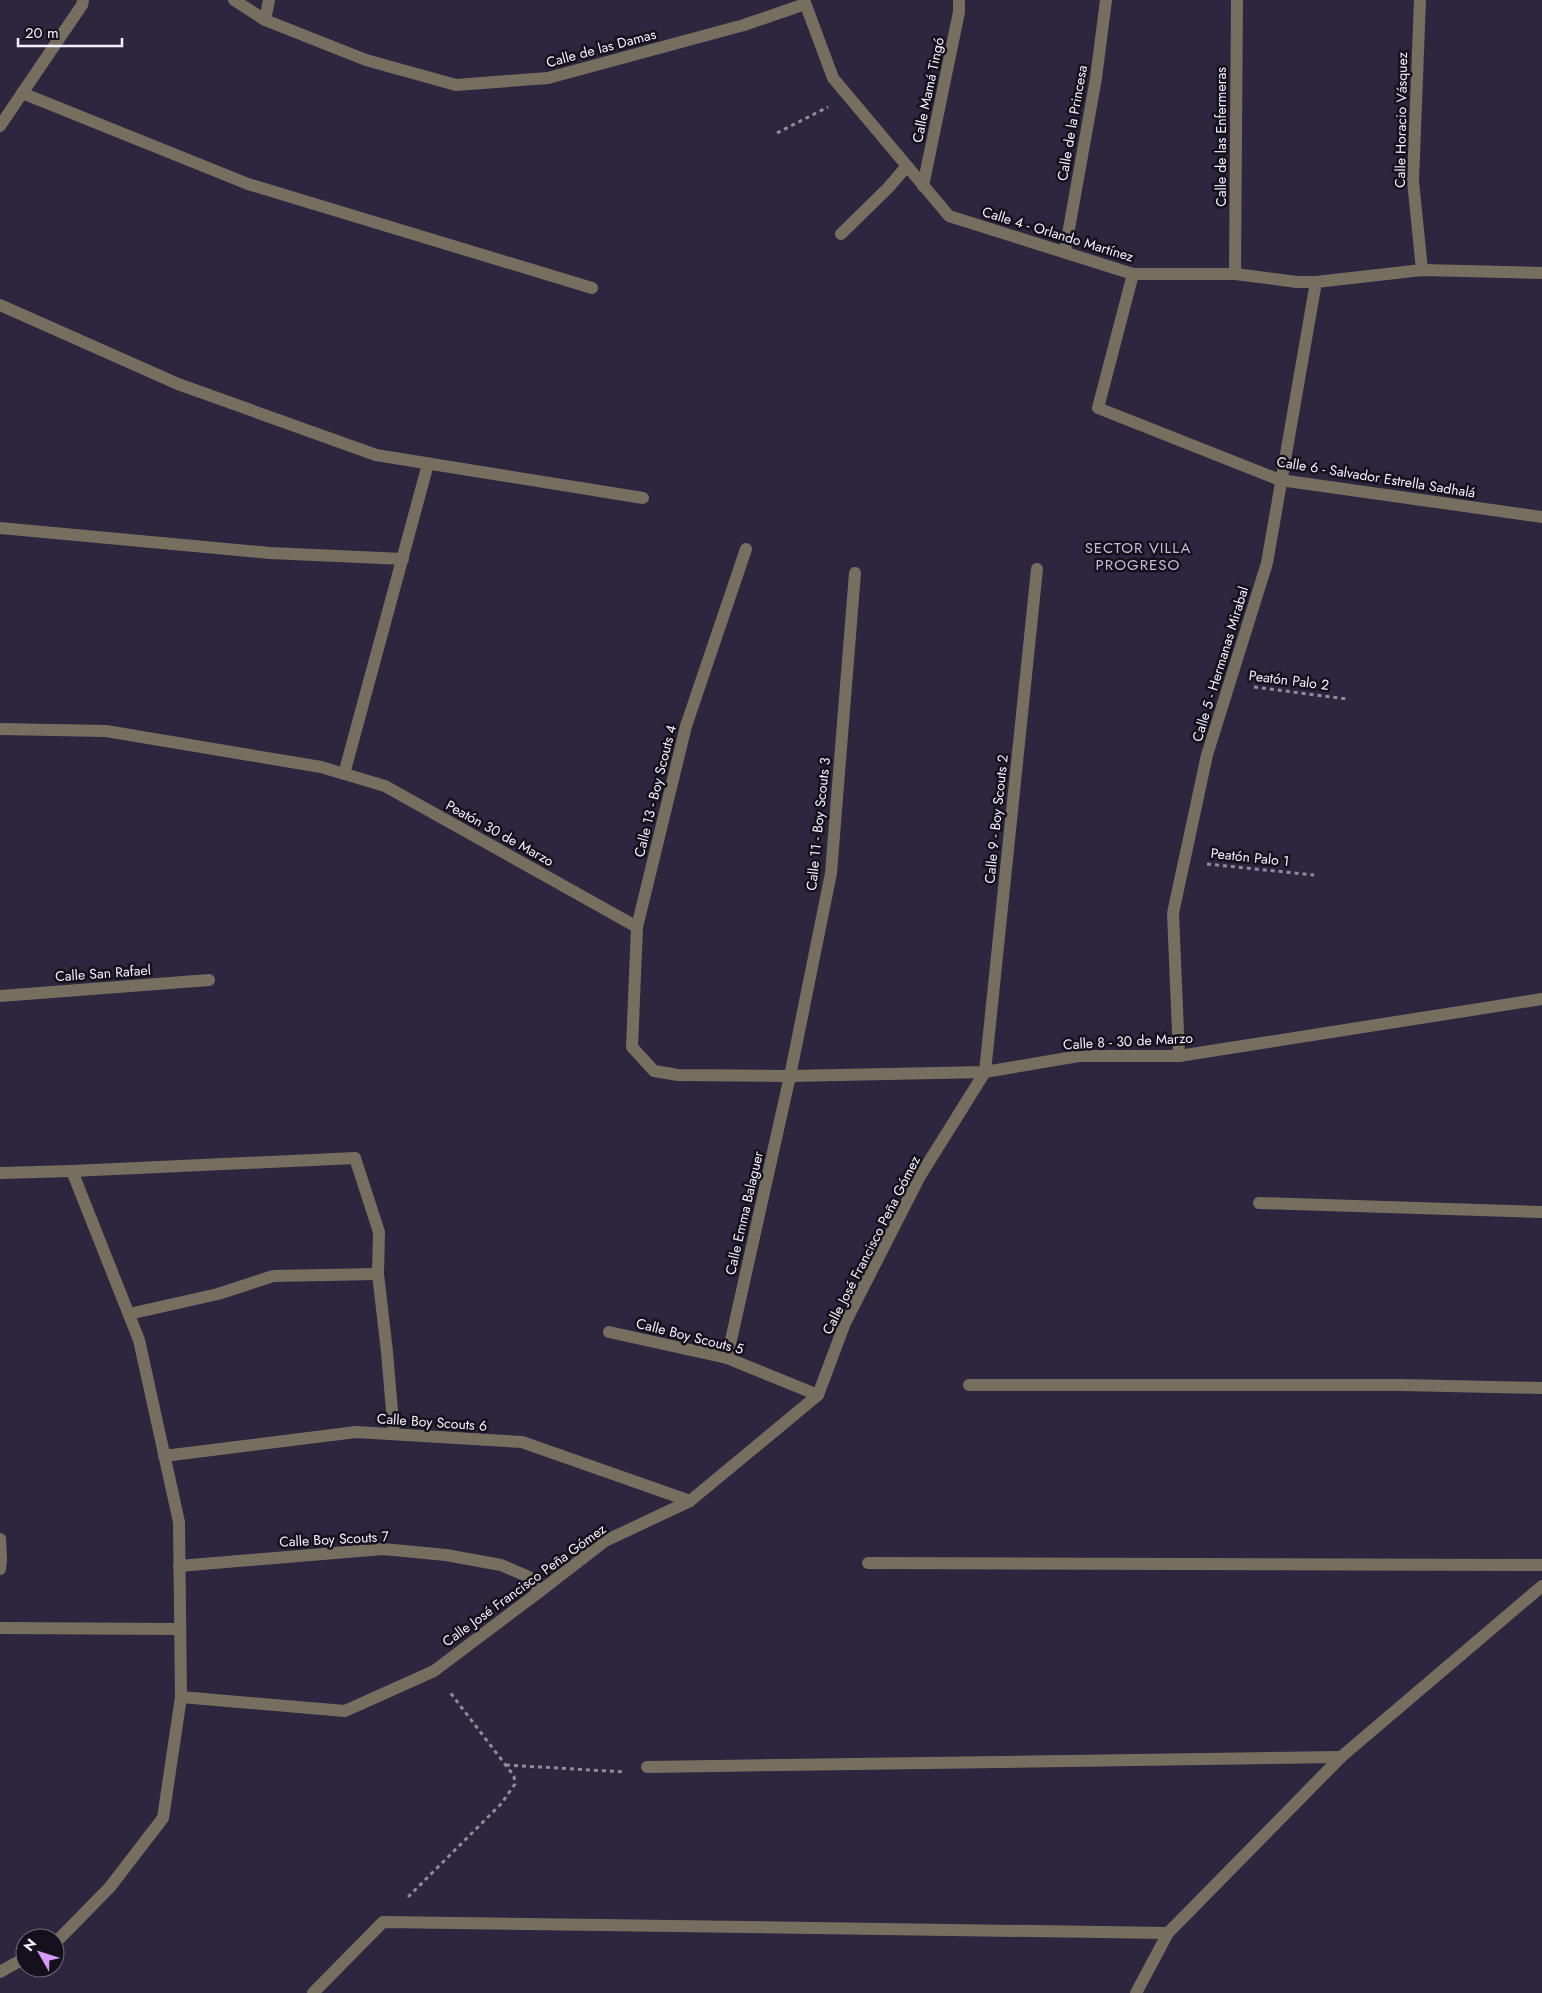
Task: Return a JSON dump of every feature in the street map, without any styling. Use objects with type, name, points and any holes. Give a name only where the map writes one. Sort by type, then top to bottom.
[{"type":"street","points":[[0,126],[82,5],[83,0]]},
{"type":"street","name":"Calle de las Damas","points":[[234,0],[264,20],[366,60],[456,85],[548,78],[744,25],[804,2]]},
{"type":"street","points":[[264,20],[269,0]]},
{"type":"street","name":"Calle Mamá Tingó","points":[[923,186],[959,12],[959,0]]},
{"type":"street","name":"Calle de la Princesa","points":[[1065,251],[1096,78],[1106,0]]},
{"type":"street","name":"Calle de las Enfermeras","points":[[1235,274],[1237,0]]},
{"type":"street","name":"Calle Horacio Vásquez","points":[[1420,0],[1413,181],[1422,270]]},
{"type":"street","name":"Calle 4 - Orlando Martínez","points":[[804,2],[833,78],[949,216],[1133,274],[1235,274],[1297,282],[1316,282],[1422,270],[1542,272]]},
{"type":"street","points":[[22,93],[248,184],[592,288]]},
{"type":"street","points":[[842,234],[907,166]]},
{"type":"street","name":"Calle 6 - Salvador Estrella Sadhalá","points":[[1133,274],[1098,408],[1280,480],[1542,517]]},
{"type":"street","name":"Calle 5 - Hermanas Mirabal","points":[[1179,1056],[1173,913],[1207,755],[1267,563],[1316,282]]},
{"type":"street","points":[[0,305],[178,384],[376,455],[643,498]]},
{"type":"street","points":[[344,774],[428,464]]},
{"type":"street","points":[[0,528],[270,553],[402,559]]},
{"type":"street","name":"Calle 13 - Boy Scouts 4","points":[[632,1048],[637,926],[686,726],[746,549]]},
{"type":"street","name":"Calle 9 - Boy Scouts 2","points":[[985,1072],[1037,569]]},
{"type":"street","name":"Calle 11 - Boy Scouts 3","points":[[790,1076],[831,872],[855,573]]},
{"type":"street","name":"Peatón 30 de Marzo","points":[[0,729],[106,731],[321,767],[385,786],[637,926]]},
{"type":"street","name":"Calle San Rafael","points":[[0,996],[209,980]]},
{"type":"street","name":"Calle 8 - 30 de Marzo","points":[[632,1048],[654,1071],[678,1075],[790,1076],[985,1072],[1079,1056],[1179,1056],[1542,999]]},
{"type":"street","name":"Calle José Francisco Peña Gómez","points":[[181,1697],[345,1710],[434,1671],[605,1540],[690,1501],[818,1395],[845,1322],[920,1176],[985,1072]]},
{"type":"street","name":"Calle Emma Balaguer","points":[[727,1358],[790,1076]]},
{"type":"street","points":[[0,1172],[72,1171],[355,1158],[379,1232],[378,1274],[394,1434]]},
{"type":"street","points":[[65,1933],[110,1887],[164,1818],[181,1697],[178,1522],[139,1340],[72,1171]]},
{"type":"street","points":[[1259,1203],[1542,1212]]},
{"type":"street","points":[[129,1314],[218,1294],[273,1276],[378,1274]]},
{"type":"street","name":"Calle Boy Scouts 5","points":[[609,1332],[727,1358],[818,1395]]},
{"type":"street","points":[[969,1385],[1401,1385],[1542,1388]]},
{"type":"street","name":"Calle Boy Scouts 6","points":[[164,1456],[356,1432],[522,1442],[690,1501]]},
{"type":"street","points":[[0,1539],[0,1563]]},
{"type":"street","name":"Calle Boy Scouts 7","points":[[179,1566],[383,1549],[446,1555],[501,1565],[529,1577],[539,1592]]},
{"type":"street","points":[[868,1563],[1542,1565]]},
{"type":"street","points":[[1136,1993],[1168,1933],[1341,1757],[1542,1586]]},
{"type":"street","points":[[0,1628],[179,1629]]},
{"type":"street","points":[[647,1767],[1341,1757]]},
{"type":"street","points":[[314,1993],[383,1922],[1168,1933]]},
{"type":"street","points":[[0,1972],[15,1964]]},
{"type":"path","points":[[776,133],[848,97]]},
{"type":"path","name":"Peatón Palo 2","points":[[1229,684],[1347,698]]},
{"type":"path","name":"Peatón Palo 1","points":[[1184,861],[1314,875]]},
{"type":"path","points":[[383,1922],[501,1804],[512,1791],[515,1784],[514,1776],[434,1671]]},
{"type":"path","points":[[506,1765],[623,1772],[647,1767]]},
{"type":"district","name":"SECTOR VILLA PROGRESO","points":[[1138,556]]}]
